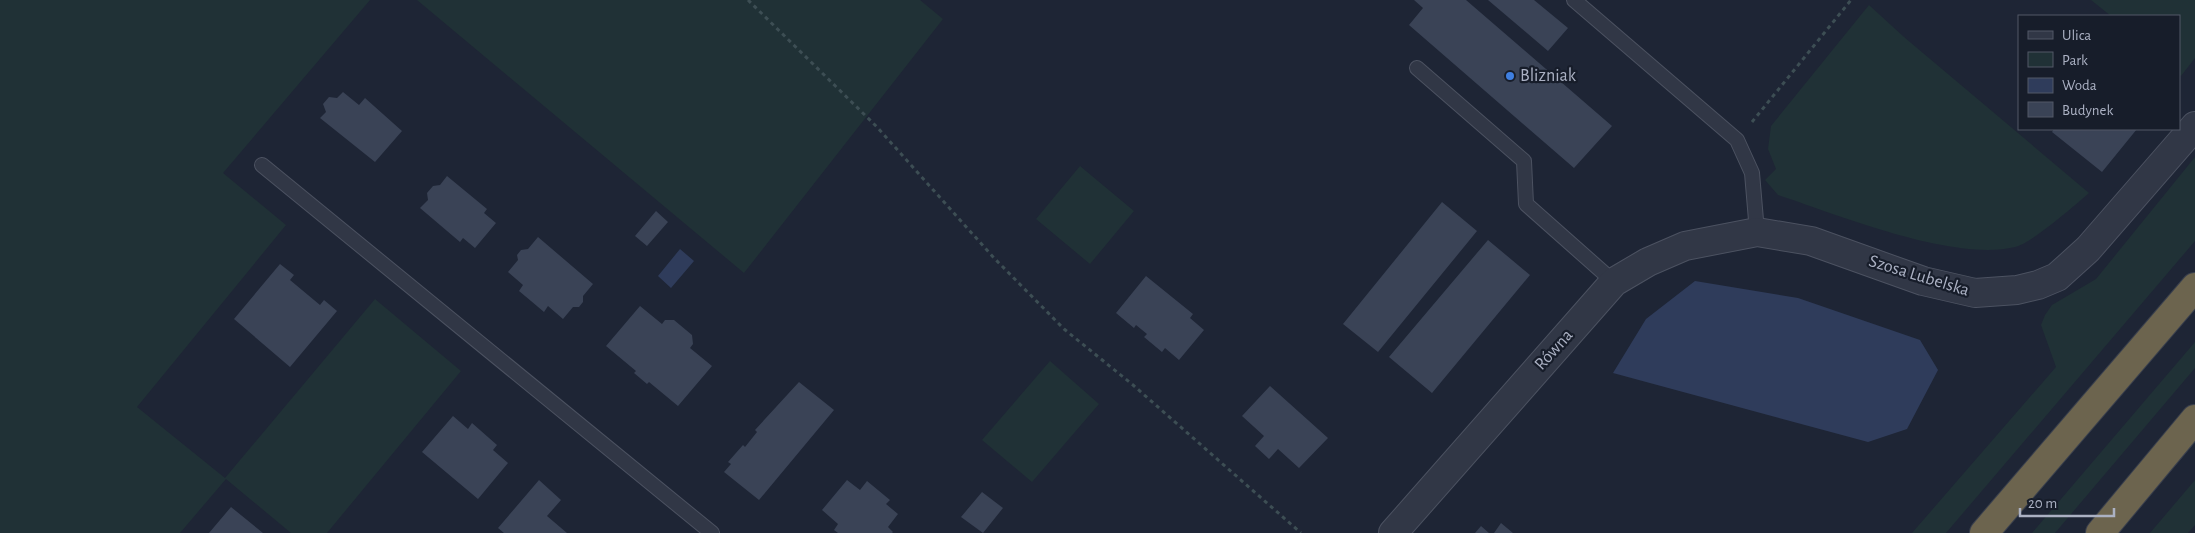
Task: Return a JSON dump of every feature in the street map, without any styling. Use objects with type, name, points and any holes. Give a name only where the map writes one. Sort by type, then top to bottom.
[{"type":"highway","points":[[1984,533],[2195,287]]},
{"type":"highway","points":[[2100,533],[2195,419]]},
{"type":"street","name":"Szosa Lubelska","points":[[1756,232],[1811,240],[1924,280],[1975,293],[2018,290],[2057,277],[2072,265],[2195,126]]},
{"type":"street","name":"Równa","points":[[1393,533],[1614,282],[1648,262],[1685,246],[1756,232]]},
{"type":"lane","points":[[1574,0],[1738,140],[1752,173],[1756,232]]},
{"type":"lane","points":[[1417,68],[1524,161],[1526,204],[1614,282]]},
{"type":"lane","points":[[262,165],[712,533]]},
{"type":"path","points":[[748,0],[877,127],[994,258],[1064,329],[1133,384],[1301,533]]},
{"type":"path","points":[[1738,140],[1851,0]]},
{"type":"green space","points":[[0,0],[370,0],[223,173],[286,225],[137,407],[225,478],[375,299],[461,371],[327,533],[291,533],[226,479],[180,533],[0,533]]},
{"type":"green space","points":[[417,0],[920,0],[943,19],[744,273]]},
{"type":"green space","points":[[2091,0],[2195,0],[2195,58],[2181,76],[2180,15],[2110,15]]},
{"type":"green space","points":[[1869,5],[1904,37],[2089,193],[2032,239],[2015,247],[1990,250],[1960,248],[1896,234],[1778,195],[1765,180],[1776,169],[1768,149],[1771,126]]},
{"type":"green space","points":[[2195,157],[2195,241],[1946,533],[1912,533],[2056,367],[2041,325],[2052,305],[2096,279]]},
{"type":"green space","points":[[1080,166],[1134,211],[1090,264],[1036,219]]},
{"type":"green space","points":[[2195,342],[2195,368],[2055,533],[2032,533]]},
{"type":"green space","points":[[1050,361],[1099,404],[1032,482],[982,440]]},
{"type":"green space","points":[[2195,480],[2195,525],[2188,533],[2150,533]]},
{"type":"water","points":[[680,249],[694,261],[671,288],[658,276]]},
{"type":"water","points":[[1695,281],[1798,298],[1920,340],[1938,370],[1907,429],[1868,442],[1613,373],[1646,319]]},
{"type":"building","name":"Blizniak","points":[[1414,0],[1466,0],[1612,126],[1574,168],[1409,25],[1423,8]]},
{"type":"building","points":[[1488,0],[1534,0],[1568,28],[1548,51]]},
{"type":"building","points":[[343,92],[359,105],[365,98],[402,131],[375,162],[320,118],[326,112],[323,104],[329,97],[337,98]]},
{"type":"building","points":[[2053,130],[2136,130],[2102,172],[2052,132]]},
{"type":"building","points":[[447,176],[487,209],[484,213],[496,223],[475,248],[463,238],[460,242],[420,208],[428,200],[427,193],[433,186],[440,185]]},
{"type":"building","points":[[1442,202],[1477,231],[1378,352],[1343,324]]},
{"type":"building","points":[[656,211],[668,222],[647,246],[635,236]]},
{"type":"building","points":[[538,237],[593,284],[583,296],[583,302],[579,307],[573,307],[563,319],[548,306],[544,312],[519,291],[523,285],[508,272],[518,260],[517,255],[521,250],[528,249]]},
{"type":"building","points":[[1488,240],[1530,275],[1432,393],[1389,357]]},
{"type":"building","points":[[280,264],[294,275],[290,280],[320,305],[324,300],[337,311],[290,367],[234,319]]},
{"type":"building","points":[[1146,276],[1193,314],[1190,318],[1204,330],[1179,360],[1165,348],[1162,352],[1144,337],[1147,334],[1136,325],[1134,328],[1116,313]]},
{"type":"building","points":[[640,306],[662,324],[665,320],[674,320],[692,335],[693,344],[690,348],[712,366],[678,406],[649,382],[647,384],[634,373],[636,371],[606,346]]},
{"type":"building","points":[[799,382],[834,410],[759,500],[724,472],[731,464],[728,462],[743,445],[745,447],[757,432],[755,430]]},
{"type":"building","points":[[1270,386],[1328,438],[1299,468],[1278,449],[1269,459],[1255,446],[1264,436],[1242,416]]},
{"type":"building","points":[[453,416],[468,429],[472,423],[497,445],[493,450],[508,463],[478,499],[422,452]]},
{"type":"building","points":[[539,480],[561,500],[547,516],[567,533],[504,533],[498,528]]},
{"type":"building","points":[[847,480],[860,490],[867,481],[890,500],[886,504],[898,514],[888,527],[892,533],[838,533],[834,530],[838,524],[822,510]]},
{"type":"building","points":[[982,492],[1003,508],[983,533],[961,517]]},
{"type":"building","points":[[231,507],[263,533],[209,533]]},
{"type":"building","points":[[1501,523],[1513,533],[1494,533]]},
{"type":"building","points":[[1481,526],[1489,533],[1475,533]]},
{"type":"place","name":"Blizniak","points":[[1510,76]]}]
